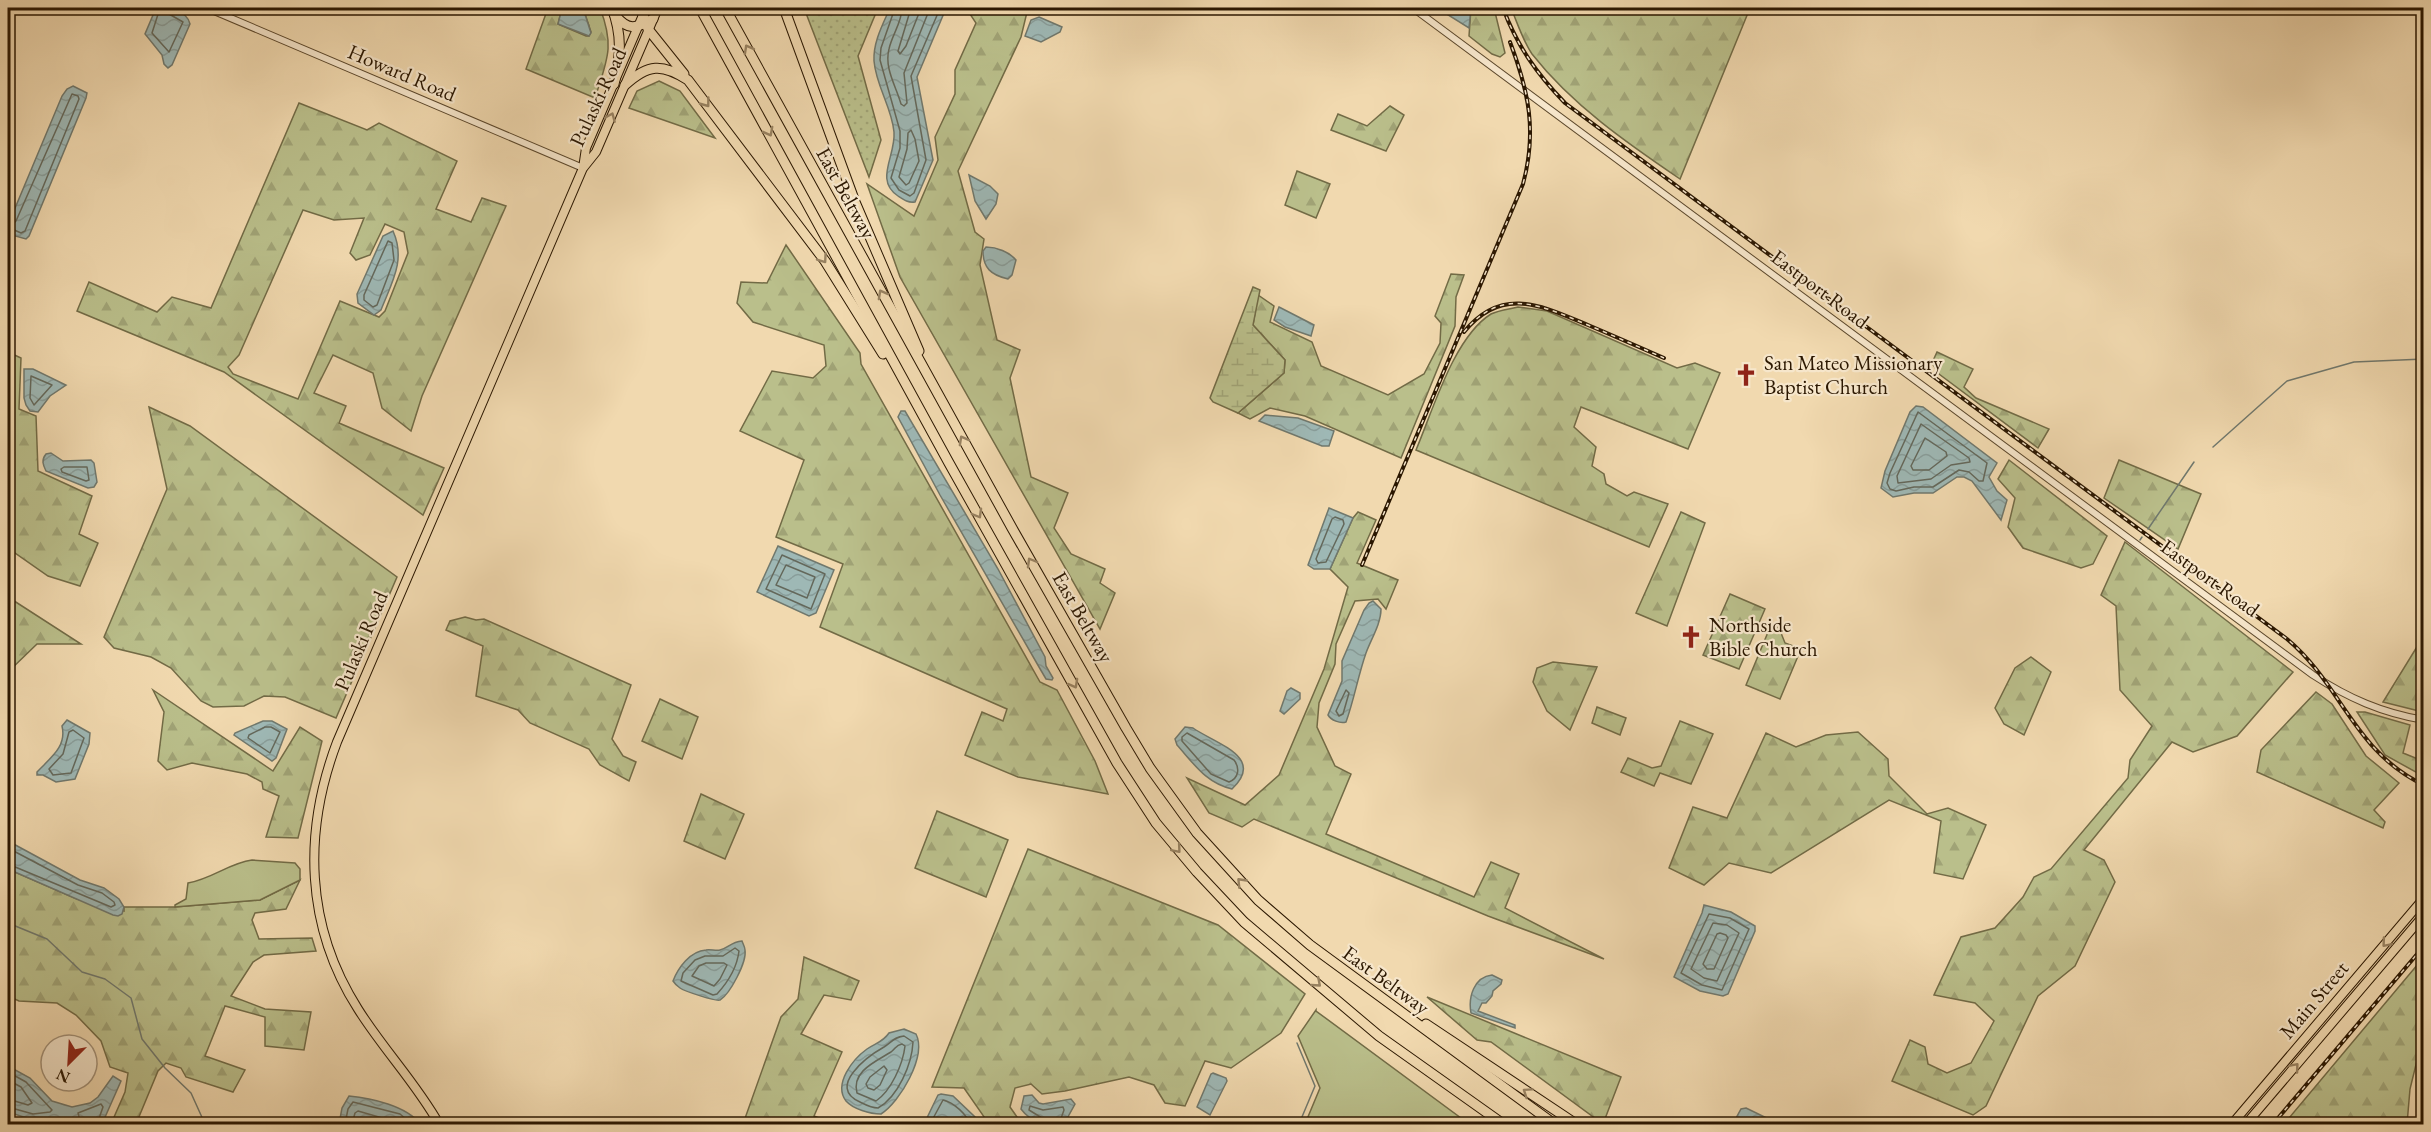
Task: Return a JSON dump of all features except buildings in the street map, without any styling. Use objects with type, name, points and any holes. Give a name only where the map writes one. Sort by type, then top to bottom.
[{"type":"highway","name":"East Beltway","points":[[700,8],[949,463],[1117,763],[1156,823],[1197,872],[1244,922],[1379,1036],[1503,1125]]},
{"type":"highway","name":"East Beltway","points":[[725,8],[941,400],[1126,728],[1165,790],[1197,833],[1258,900],[1310,945],[1554,1125]]},
{"type":"highway","points":[[784,8],[855,202],[941,400]]},
{"type":"highway","points":[[613,10],[622,24],[630,27],[646,20],[688,80],[825,261],[949,463]]},
{"type":"highway","points":[[613,10],[621,52],[614,84]]},
{"type":"highway","points":[[625,85],[642,71],[654,68],[670,70],[688,80]]},
{"type":"highway","points":[[1371,992],[1426,1024],[1576,1125]]},
{"type":"highway","points":[[1379,1036],[1494,1125]]},
{"type":"main road","name":"Pulaski Road","points":[[439,1125],[416,1087],[359,1011],[336,967],[324,934],[316,897],[314,865],[316,816],[327,770],[337,742],[583,168],[586,148],[614,84],[646,20],[658,8]]},
{"type":"main road","name":"Pulaski Road","points":[[583,168],[596,152],[625,85],[646,20]]},
{"type":"main road","name":"Main Street","points":[[2232,1125],[2424,898]]},
{"type":"main road","name":"Main Street","points":[[2246,1125],[2424,915]]},
{"type":"main road","points":[[2257,1094],[2257,1111]]},
{"type":"street","name":"Howard Road","points":[[207,8],[583,168]]},
{"type":"street","name":"Eastport Road","points":[[1413,8],[2313,675],[2358,701],[2388,712],[2424,720]]},
{"type":"green space","points":[[548,8],[562,8],[558,24],[589,36],[591,32],[583,8],[600,8],[607,33],[608,53],[595,98],[526,69]]},
{"type":"green space","points":[[804,8],[878,8],[858,56],[881,140],[869,177]]},
{"type":"green space","points":[[966,8],[1028,8],[1021,37],[958,171],[975,232],[984,239],[980,265],[997,340],[1020,350],[1010,378],[1031,477],[1068,493],[1054,528],[1071,554],[1105,569],[1100,583],[1115,593],[1100,629],[900,277],[867,184],[914,216],[938,160],[935,137],[955,94],[955,70],[976,23]]},
{"type":"green space","points":[[1471,8],[1494,8],[1505,53],[1500,57],[1492,54],[1469,36]]},
{"type":"green space","points":[[1511,8],[1750,8],[1680,179],[1601,122],[1548,73],[1532,54]]},
{"type":"green space","points":[[659,81],[680,91],[715,138],[629,108],[637,91]]},
{"type":"green space","points":[[299,103],[367,130],[379,123],[457,161],[436,209],[471,222],[482,198],[506,206],[422,396],[411,431],[382,408],[373,373],[333,355],[314,393],[346,406],[339,423],[444,468],[423,515],[224,372],[77,311],[89,282],[157,312],[172,297],[211,308]],"holes":[[[303,210],[334,220],[364,218],[350,253],[356,260],[370,255],[385,224],[404,232],[408,253],[385,311],[379,317],[340,301],[298,399],[233,374],[228,367],[239,355]]]},
{"type":"green space","points":[[1390,106],[1404,115],[1386,151],[1331,130],[1338,114],[1367,126]]},
{"type":"green space","points":[[1297,171],[1330,184],[1316,218],[1285,205]]},
{"type":"green space","points":[[786,245],[860,353],[861,364],[1040,682],[1057,690],[1095,761],[1108,794],[1018,777],[965,755],[982,712],[1003,721],[1007,709],[820,627],[843,564],[776,537],[804,460],[740,431],[772,371],[813,378],[826,366],[824,345],[753,322],[737,303],[741,282],[767,283]]},
{"type":"green space","points":[[1451,274],[1464,275],[1456,297],[1455,326],[1401,458],[1305,416],[1270,408],[1250,419],[1238,413],[1284,373],[1285,360],[1253,325],[1258,295],[1274,306],[1270,322],[1312,342],[1321,366],[1388,395],[1424,374],[1440,343],[1441,323],[1435,316]]},
{"type":"green space","points":[[1253,287],[1260,290],[1253,325],[1285,360],[1284,373],[1238,413],[1213,402],[1210,398]]},
{"type":"green space","points":[[1518,307],[1547,311],[1677,368],[1695,363],[1720,373],[1688,449],[1581,407],[1574,427],[1596,447],[1592,466],[1604,474],[1606,484],[1627,496],[1634,492],[1668,504],[1649,547],[1416,450],[1437,395],[1466,339],[1491,314]]},
{"type":"green space","points":[[8,352],[21,358],[19,409],[36,416],[38,471],[92,496],[79,534],[98,543],[80,586],[48,576],[8,548]]},
{"type":"green space","points":[[1937,352],[1973,369],[1964,387],[1976,398],[2049,429],[2038,448],[1939,374],[1932,363]]},
{"type":"green space","points":[[149,407],[190,426],[397,577],[336,718],[285,697],[264,696],[244,706],[213,707],[201,701],[171,668],[151,657],[114,648],[104,637],[167,489]]},
{"type":"green space","points":[[2009,460],[2107,536],[2093,564],[2081,568],[2023,548],[2008,527],[2015,498],[1998,479]]},
{"type":"green space","points":[[2119,460],[2201,494],[2178,549],[2104,498]]},
{"type":"green space","points":[[1358,512],[1376,520],[1357,563],[1398,580],[1386,609],[1378,599],[1355,601],[1336,644],[1335,664],[1319,703],[1317,727],[1335,766],[1351,774],[1326,834],[1474,897],[1491,862],[1519,874],[1505,908],[1604,959],[1488,916],[1254,819],[1242,827],[1209,813],[1187,778],[1245,805],[1279,775],[1324,669],[1348,587],[1330,569],[1353,518]]},
{"type":"green space","points":[[1681,512],[1705,523],[1667,626],[1636,613]]},
{"type":"green space","points":[[2125,542],[2293,672],[2237,736],[2193,752],[2172,742],[2084,850],[2104,860],[2115,882],[2075,966],[2038,996],[1986,1106],[1973,1115],[1892,1081],[1910,1040],[1925,1047],[1928,1064],[1947,1073],[1971,1063],[1994,1021],[1975,1003],[1934,995],[1961,937],[1995,928],[2023,897],[2034,877],[2051,869],[2128,778],[2130,760],[2152,726],[2120,690],[2116,606],[2101,595]]},
{"type":"green space","points":[[1730,594],[1765,609],[1739,669],[1703,655]]},
{"type":"green space","points":[[8,597],[81,644],[37,644],[8,672]]},
{"type":"green space","points":[[465,617],[476,620],[484,619],[631,685],[612,739],[623,756],[636,762],[629,781],[600,765],[589,749],[530,723],[518,710],[476,696],[483,646],[446,630],[450,621]]},
{"type":"green space","points":[[1771,625],[1779,628],[1785,643],[1801,649],[1780,699],[1746,685]]},
{"type":"green space","points":[[2423,637],[2423,712],[2383,702]]},
{"type":"green space","points":[[2031,657],[2051,672],[2024,735],[2004,724],[1995,708],[2015,668]]},
{"type":"green space","points":[[1553,662],[1597,667],[1570,730],[1547,711],[1533,682],[1537,668]]},
{"type":"green space","points":[[153,690],[273,771],[300,727],[322,741],[298,838],[266,837],[279,796],[263,789],[262,782],[247,774],[192,763],[167,770],[158,761],[164,712]]},
{"type":"green space","points":[[2316,692],[2332,704],[2366,756],[2399,783],[2374,810],[2385,822],[2383,828],[2257,772],[2261,750]]},
{"type":"green space","points":[[660,699],[698,717],[682,759],[642,741]]},
{"type":"green space","points":[[1597,707],[1626,718],[1620,735],[1592,723]]},
{"type":"green space","points":[[2357,712],[2365,712],[2410,725],[2403,753],[2423,761],[2423,776],[2385,755]]},
{"type":"green space","points":[[1680,721],[1713,734],[1691,784],[1660,773],[1654,786],[1621,772],[1628,758],[1652,768],[1661,766]]},
{"type":"green space","points":[[1858,732],[1888,759],[1889,776],[1927,814],[1948,808],[1986,825],[1963,879],[1934,873],[1941,821],[1889,800],[1771,873],[1729,863],[1704,885],[1669,868],[1693,807],[1727,818],[1766,733],[1796,747],[1826,735]]},
{"type":"green space","points":[[701,794],[744,814],[725,859],[684,841]]},
{"type":"green space","points":[[937,811],[1008,840],[986,897],[915,868]]},
{"type":"green space","points":[[1028,849],[1218,925],[1305,994],[1281,1033],[1231,1068],[1205,1061],[1185,1106],[1165,1103],[1154,1085],[1129,1077],[1042,1094],[1031,1084],[1015,1088],[1010,1107],[1022,1124],[986,1124],[987,1121],[964,1088],[932,1087]]},
{"type":"green space","points":[[252,860],[295,863],[300,869],[300,880],[260,900],[175,907],[186,899],[188,883]]},
{"type":"green space","points":[[8,869],[77,899],[124,911],[124,907],[175,907],[260,900],[300,880],[286,909],[255,913],[252,920],[259,939],[312,938],[316,951],[264,955],[253,962],[231,996],[265,1009],[311,1012],[304,1050],[265,1046],[265,1017],[225,1006],[205,1056],[245,1070],[233,1092],[186,1077],[181,1068],[166,1063],[158,1071],[136,1124],[111,1124],[125,1092],[128,1073],[110,1067],[99,1039],[99,1033],[93,1033],[76,1015],[57,1003],[19,1001],[8,996]]},
{"type":"green space","points":[[804,957],[859,981],[851,1000],[824,995],[801,1034],[842,1052],[814,1116],[833,1124],[743,1124],[781,1017],[798,999]]},
{"type":"green space","points":[[2423,958],[2423,1036],[2410,1089],[2407,1124],[2284,1124]]},
{"type":"green space","points":[[1427,997],[1621,1077],[1603,1124],[1491,1042],[1477,1040]]},
{"type":"green space","points":[[1316,1010],[1469,1124],[1305,1124],[1320,1088],[1298,1036]]},
{"type":"water","points":[[156,8],[171,9],[181,13],[185,15],[190,24],[172,65],[168,68],[164,64],[162,55],[145,34]]},
{"type":"water","points":[[562,8],[583,8],[591,33],[589,36],[558,24]]},
{"type":"water","points":[[890,8],[944,8],[944,13],[917,77],[933,160],[915,202],[908,202],[898,196],[891,190],[888,183],[887,175],[894,132],[875,70],[874,54]]},
{"type":"water","points":[[1437,8],[1471,8],[1469,28]]},
{"type":"water","points":[[1039,17],[1062,27],[1060,32],[1041,42],[1025,36],[1031,20]]},
{"type":"water","points":[[73,86],[87,93],[86,98],[29,236],[26,239],[8,234],[8,225],[62,96],[67,89]]},
{"type":"water","points":[[969,175],[990,186],[998,194],[996,204],[986,219],[975,201]]},
{"type":"water","points":[[393,231],[398,252],[396,271],[381,310],[374,315],[358,303],[357,294],[383,236]]},
{"type":"water","points":[[986,247],[1002,250],[1016,260],[1012,275],[1008,279],[993,273],[986,266],[983,251]]},
{"type":"water","points":[[1279,307],[1314,325],[1311,336],[1285,327],[1274,320]]},
{"type":"water","points":[[24,369],[33,369],[66,385],[50,396],[38,412],[30,411],[26,405]]},
{"type":"water","points":[[1916,406],[1923,407],[1997,463],[1989,477],[1997,491],[2007,500],[2001,520],[1972,481],[1964,477],[1957,477],[1933,493],[1914,493],[1893,497],[1881,488],[1885,471],[1910,412]]},
{"type":"water","points":[[901,411],[905,411],[998,569],[1045,657],[1052,680],[1046,679],[940,495],[898,417]]},
{"type":"water","points":[[1265,415],[1298,418],[1334,431],[1329,446],[1322,446],[1259,421]]},
{"type":"water","points":[[51,453],[63,461],[91,460],[94,463],[97,482],[94,487],[88,488],[46,471],[43,458],[46,454]]},
{"type":"water","points":[[1329,508],[1353,518],[1330,569],[1314,569],[1308,565]]},
{"type":"water","points":[[778,546],[834,570],[816,613],[809,616],[757,592]]},
{"type":"water","points":[[1373,601],[1381,609],[1379,620],[1366,653],[1346,722],[1338,722],[1328,715],[1342,681],[1342,661],[1364,610]]},
{"type":"water","points":[[1291,688],[1300,693],[1300,699],[1284,714],[1280,711],[1287,691]]},
{"type":"water","points":[[67,720],[90,733],[89,744],[75,779],[56,782],[43,775],[37,775],[37,772],[60,746],[62,726]]},
{"type":"water","points":[[263,721],[272,721],[287,729],[276,758],[272,761],[234,735]]},
{"type":"water","points":[[1185,727],[1193,728],[1224,746],[1241,760],[1243,768],[1241,778],[1232,789],[1208,777],[1177,745],[1175,739]]},
{"type":"water","points":[[8,841],[80,880],[104,888],[119,899],[124,907],[122,914],[113,915],[8,869]]},
{"type":"water","points":[[1704,905],[1731,912],[1755,926],[1755,931],[1728,994],[1723,996],[1700,991],[1674,977]]},
{"type":"water","points":[[742,941],[745,955],[741,970],[720,1000],[688,991],[673,981],[681,966],[695,953],[720,950]]},
{"type":"water","points":[[1492,975],[1502,980],[1501,984],[1493,991],[1486,1003],[1482,1003],[1478,1011],[1515,1025],[1515,1028],[1471,1013],[1470,1001],[1474,989],[1481,980]]},
{"type":"water","points":[[904,1029],[916,1034],[918,1054],[910,1078],[896,1100],[881,1114],[862,1110],[849,1104],[842,1087],[846,1072],[851,1065],[862,1053],[889,1033]]},
{"type":"water","points":[[8,1066],[30,1078],[39,1087],[39,1093],[44,1093],[52,1101],[72,1107],[90,1103],[98,1097],[113,1076],[121,1081],[102,1124],[79,1124],[69,1119],[55,1118],[33,1120],[8,1112]]},
{"type":"water","points":[[1213,1073],[1226,1078],[1227,1081],[1210,1115],[1197,1107]]},
{"type":"water","points":[[938,1095],[953,1096],[975,1117],[976,1121],[973,1124],[924,1124]]},
{"type":"water","points":[[1032,1095],[1043,1104],[1071,1099],[1075,1104],[1064,1124],[1035,1121],[1021,1109],[1024,1096]]},
{"type":"water","points":[[349,1096],[378,1101],[398,1108],[407,1112],[420,1124],[339,1124],[342,1108]]},
{"type":"water","points":[[1746,1108],[1775,1124],[1743,1124],[1735,1120],[1741,1109]]},
{"type":"waterway","points":[[2213,447],[2287,381],[2354,362],[2424,359]]},
{"type":"waterway","points":[[2148,529],[2194,462]]},
{"type":"waterway","points":[[8,923],[47,939],[82,972],[105,979],[131,998],[142,1039],[165,1068],[191,1093],[205,1124]]},
{"type":"waterway","points":[[1297,1043],[1315,1086],[1299,1124]]},
{"type":"railway","points":[[1503,8],[1529,59],[1565,103],[2287,639],[2306,657],[2364,736],[2381,755],[2400,771],[2424,785]]},
{"type":"railway","points":[[1362,565],[1523,184],[1530,147],[1529,112],[1522,78],[1510,42]]},
{"type":"railway","points":[[1464,332],[1478,317],[1493,308],[1508,304],[1539,306],[1664,358]]},
{"type":"railway","points":[[2273,1124],[2424,946]]},
{"type":"place","name":"San Mateo Missionary Baptist Church","points":[[1746,375]]},
{"type":"place","name":"Northside Bible Church","points":[[1691,637]]}]
